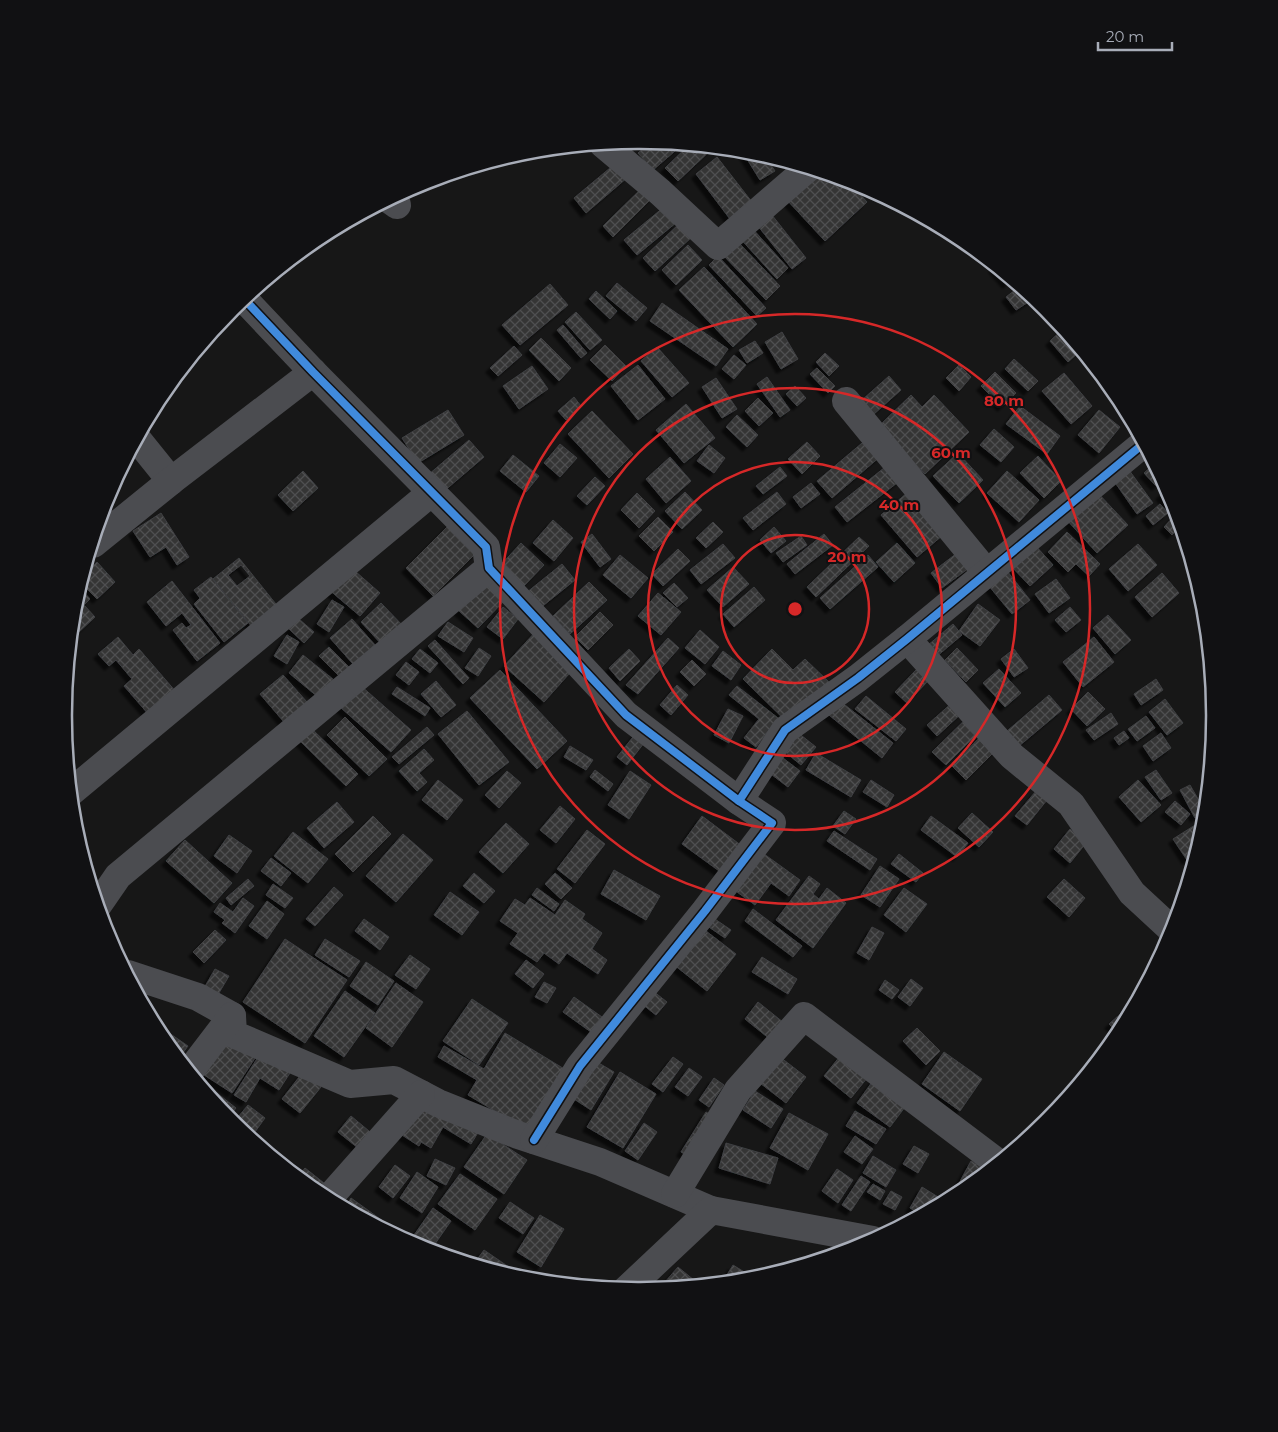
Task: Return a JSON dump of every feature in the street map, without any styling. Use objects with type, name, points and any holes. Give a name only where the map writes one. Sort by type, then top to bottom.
[{"type":"street","points":[[611,151],[660,192],[718,246],[801,174]]},
{"type":"street","points":[[249,305],[313,372],[486,547],[489,568],[626,716],[739,801],[772,823],[705,911],[580,1066],[534,1140]]},
{"type":"street","points":[[102,537],[313,372]]},
{"type":"street","points":[[846,401],[986,573]]},
{"type":"street","points":[[142,445],[171,481]]},
{"type":"street","points":[[739,801],[785,730],[858,678],[908,639],[1138,448]]},
{"type":"street","points":[[77,787],[432,492]]},
{"type":"street","points":[[103,898],[118,876],[489,568]]},
{"type":"street","points":[[908,639],[1012,756],[1071,804],[1132,893],[1165,924]]},
{"type":"street","points":[[136,977],[198,997],[232,1016]]},
{"type":"street","points":[[194,1066],[232,1016]]},
{"type":"street","points":[[232,1016],[233,1034],[350,1084],[394,1080],[438,1103],[534,1140],[600,1162],[711,1210],[859,1237]]},
{"type":"street","points":[[675,1194],[738,1090],[804,1016],[992,1158]]},
{"type":"street","points":[[333,1193],[421,1094]]},
{"type":"street","points":[[635,1282],[711,1210]]},
{"type":"building","points":[[643,149],[675,151],[653,170],[638,153]]},
{"type":"building","points":[[682,152],[707,154],[678,181],[665,168]]},
{"type":"building","points":[[717,157],[752,202],[730,219],[696,174]]},
{"type":"building","points":[[747,160],[771,165],[775,171],[760,180]]},
{"type":"building","points":[[616,163],[628,177],[586,213],[574,198]]},
{"type":"building","points":[[812,177],[861,195],[867,202],[825,241],[787,200]]},
{"type":"building","points":[[644,186],[654,196],[613,237],[603,226]]},
{"type":"building","points":[[664,207],[677,222],[637,255],[624,240]]},
{"type":"building","points":[[768,210],[806,258],[792,269],[754,221]]},
{"type":"building","points":[[680,223],[693,236],[655,271],[643,258]]},
{"type":"building","points":[[750,226],[788,268],[777,279],[738,236]]},
{"type":"building","points":[[738,242],[780,286],[766,300],[724,256]]},
{"type":"building","points":[[688,245],[702,260],[676,285],[662,270]]},
{"type":"building","points":[[718,256],[766,308],[757,316],[709,265]]},
{"type":"building","points":[[704,267],[757,324],[733,347],[679,290]]},
{"type":"building","points":[[617,283],[647,308],[636,321],[606,296]]},
{"type":"building","points":[[550,284],[568,305],[520,345],[502,325]]},
{"type":"building","points":[[596,291],[617,311],[610,319],[589,299]]},
{"type":"building","points":[[1014,291],[1027,303],[1016,310],[1006,297]]},
{"type":"building","points":[[662,303],[728,349],[716,366],[650,321]]},
{"type":"building","points":[[576,312],[602,340],[590,350],[565,322]]},
{"type":"building","points":[[563,325],[587,353],[581,358],[557,330]]},
{"type":"building","points":[[782,332],[798,359],[781,369],[765,342]]},
{"type":"building","points":[[1058,334],[1075,355],[1068,362],[1050,341]]},
{"type":"building","points":[[541,338],[571,368],[559,381],[529,350]]},
{"type":"building","points":[[755,341],[763,353],[747,363],[739,350]]},
{"type":"building","points":[[605,345],[626,366],[612,381],[590,360]]},
{"type":"building","points":[[514,346],[522,355],[498,376],[490,368]]},
{"type":"building","points":[[657,347],[689,383],[672,397],[641,361]]},
{"type":"building","points":[[825,353],[839,366],[829,376],[816,362]]},
{"type":"building","points":[[734,355],[746,365],[734,379],[722,369]]},
{"type":"building","points":[[1014,359],[1038,381],[1028,391],[1005,369]]},
{"type":"building","points":[[638,365],[665,399],[638,420],[611,386]]},
{"type":"building","points":[[959,365],[971,377],[959,391],[946,378]]},
{"type":"building","points":[[532,366],[548,389],[519,409],[503,386]]},
{"type":"building","points":[[817,368],[835,386],[828,393],[810,374]]},
{"type":"building","points":[[995,372],[1016,393],[1002,407],[981,386]]},
{"type":"building","points":[[1064,373],[1092,406],[1071,424],[1042,391]]},
{"type":"building","points":[[889,376],[901,390],[874,414],[862,400]]},
{"type":"building","points":[[767,377],[790,410],[780,417],[757,384]]},
{"type":"building","points":[[716,378],[737,409],[722,418],[702,387]]},
{"type":"building","points":[[795,386],[806,398],[797,406],[786,394]]},
{"type":"building","points":[[911,395],[922,407],[934,395],[969,432],[925,474],[879,426]]},
{"type":"building","points":[[574,397],[581,406],[566,420],[558,411]]},
{"type":"building","points":[[758,398],[773,413],[759,426],[745,411]]},
{"type":"building","points":[[686,404],[715,438],[684,463],[656,430]]},
{"type":"building","points":[[1020,406],[1060,436],[1047,454],[1006,424]]},
{"type":"building","points":[[448,410],[464,435],[418,463],[402,438]]},
{"type":"building","points":[[1099,410],[1120,427],[1099,453],[1078,435]]},
{"type":"building","points":[[592,411],[633,454],[609,478],[568,434]]},
{"type":"building","points":[[737,415],[758,435],[747,447],[726,427]]},
{"type":"building","points":[[994,429],[1014,447],[1001,462],[980,445]]},
{"type":"building","points":[[868,438],[882,455],[832,498],[817,481]]},
{"type":"building","points":[[469,440],[484,457],[443,492],[428,475]]},
{"type":"building","points":[[807,442],[820,456],[802,474],[788,459]]},
{"type":"building","points":[[560,444],[577,458],[560,477],[544,463]]},
{"type":"building","points":[[709,445],[725,458],[714,473],[697,461]]},
{"type":"building","points":[[958,453],[983,480],[959,503],[933,476]]},
{"type":"building","points":[[513,455],[539,476],[526,492],[500,471]]},
{"type":"building","points":[[1038,456],[1061,481],[1044,498],[1020,473]]},
{"type":"building","points":[[670,457],[691,481],[666,503],[646,479]]},
{"type":"building","points":[[889,464],[902,479],[847,522],[835,507]]},
{"type":"building","points":[[780,467],[787,476],[763,494],[756,486]]},
{"type":"building","points":[[1149,469],[1156,486],[1156,486],[1144,473]]},
{"type":"building","points":[[1129,470],[1153,503],[1137,514],[1114,481]]},
{"type":"building","points":[[303,471],[318,488],[293,511],[278,495]]},
{"type":"building","points":[[1007,471],[1039,500],[1019,522],[987,493]]},
{"type":"building","points":[[595,477],[605,486],[587,505],[577,496]]},
{"type":"building","points":[[811,483],[820,494],[801,508],[793,497]]},
{"type":"building","points":[[1096,491],[1128,525],[1097,553],[1066,519]]},
{"type":"building","points":[[685,492],[702,510],[682,529],[665,511]]},
{"type":"building","points":[[777,492],[786,504],[753,530],[743,518]]},
{"type":"building","points":[[637,493],[655,511],[639,528],[621,510]]},
{"type":"building","points":[[907,493],[943,535],[917,557],[881,515]]},
{"type":"building","points":[[1160,504],[1167,513],[1153,525],[1146,516]]},
{"type":"building","points":[[161,513],[189,557],[177,565],[166,547],[150,557],[133,531]]},
{"type":"building","points":[[658,517],[673,532],[654,551],[639,536]]},
{"type":"building","points":[[553,520],[573,538],[554,561],[533,543]]},
{"type":"building","points":[[453,521],[481,548],[433,596],[406,568]]},
{"type":"building","points":[[1170,521],[1174,532],[1172,535],[1164,527]]},
{"type":"building","points":[[713,522],[723,532],[706,548],[696,538]]},
{"type":"building","points":[[774,527],[786,541],[771,553],[760,540]]},
{"type":"building","points":[[1067,532],[1100,564],[1089,576],[1076,564],[1068,572],[1048,552]]},
{"type":"building","points":[[592,534],[611,559],[600,567],[581,542]]},
{"type":"building","points":[[824,534],[833,545],[795,574],[787,564]]},
{"type":"building","points":[[801,536],[807,545],[783,562],[776,553]]},
{"type":"building","points":[[859,537],[869,546],[816,597],[807,587]]},
{"type":"building","points":[[521,543],[544,565],[522,588],[499,567]]},
{"type":"building","points":[[897,543],[915,563],[894,582],[876,562]]},
{"type":"building","points":[[723,544],[735,558],[701,584],[690,570]]},
{"type":"building","points":[[1034,544],[1053,565],[1030,586],[1011,566]]},
{"type":"building","points":[[1138,544],[1157,565],[1128,591],[1109,569]]},
{"type":"building","points":[[678,549],[690,561],[663,586],[652,574]]},
{"type":"building","points":[[957,553],[969,568],[942,588],[931,573]]},
{"type":"building","points":[[620,555],[648,578],[631,598],[603,575]]},
{"type":"building","points":[[868,555],[878,567],[830,609],[820,598]]},
{"type":"building","points":[[239,558],[292,624],[266,644],[213,579]],"holes":[[[241,565],[250,576],[237,586],[228,575]]]},
{"type":"building","points":[[97,562],[115,582],[97,599],[87,589],[93,566]]},
{"type":"building","points":[[347,564],[380,593],[360,616],[327,588]]},
{"type":"building","points":[[562,564],[575,580],[539,609],[526,593]]},
{"type":"building","points":[[733,567],[749,584],[723,607],[707,590]]},
{"type":"building","points":[[1007,571],[1030,600],[1012,614],[989,586]]},
{"type":"building","points":[[1162,573],[1179,593],[1152,617],[1135,597]]},
{"type":"building","points":[[211,577],[248,623],[224,642],[194,604],[200,598],[194,590]]},
{"type":"building","points":[[1056,579],[1070,598],[1049,613],[1035,594]]},
{"type":"building","points":[[172,581],[220,643],[197,661],[173,630],[182,623],[186,628],[191,625],[182,613],[166,626],[147,602]]},
{"type":"building","points":[[485,582],[505,600],[478,628],[458,610]]},
{"type":"building","points":[[589,582],[607,600],[570,634],[553,616]]},
{"type":"building","points":[[674,583],[688,598],[677,607],[663,593]]},
{"type":"building","points":[[754,587],[765,600],[734,627],[723,614]]},
{"type":"building","points":[[658,593],[681,612],[661,635],[638,616]]},
{"type":"building","points":[[86,594],[90,599],[84,605],[95,617],[79,632]]},
{"type":"building","points":[[332,600],[344,607],[329,632],[317,624]]},
{"type":"building","points":[[381,603],[405,628],[384,647],[361,622]]},
{"type":"building","points":[[978,604],[1000,620],[980,646],[959,631]]},
{"type":"building","points":[[503,607],[518,619],[503,639],[487,627]]},
{"type":"building","points":[[1070,607],[1081,620],[1066,632],[1055,620]]},
{"type":"building","points":[[600,612],[613,625],[588,650],[575,637]]},
{"type":"building","points":[[1108,615],[1131,640],[1115,654],[1093,628]]},
{"type":"building","points":[[299,619],[314,632],[304,643],[289,629]]},
{"type":"building","points":[[352,619],[375,645],[353,664],[330,638]]},
{"type":"building","points":[[448,622],[473,638],[464,652],[438,636]]},
{"type":"building","points":[[953,624],[962,635],[936,657],[927,646]]},
{"type":"building","points":[[538,629],[577,665],[544,702],[504,666]]},
{"type":"building","points":[[700,630],[719,647],[705,664],[685,648]]},
{"type":"building","points":[[287,635],[299,642],[287,664],[274,656]]},
{"type":"building","points":[[118,637],[133,655],[139,649],[177,693],[150,716],[124,686],[132,679],[116,660],[109,666],[98,654]]},
{"type":"building","points":[[1094,637],[1114,662],[1083,687],[1063,662]]},
{"type":"building","points":[[668,638],[679,648],[638,694],[626,685]]},
{"type":"building","points":[[435,640],[469,678],[463,684],[428,646]]},
{"type":"building","points":[[329,647],[352,670],[342,679],[319,656]]},
{"type":"building","points":[[479,648],[491,656],[478,676],[465,668]]},
{"type":"building","points":[[957,648],[978,670],[966,682],[945,660]]},
{"type":"building","points":[[420,649],[438,663],[430,673],[412,659]]},
{"type":"building","points":[[629,649],[640,661],[620,681],[609,668]]},
{"type":"building","points":[[772,649],[793,670],[805,659],[830,683],[789,724],[743,679]]},
{"type":"building","points":[[1014,649],[1028,668],[1014,677],[1001,659]]},
{"type":"building","points":[[723,651],[741,665],[731,680],[712,666]]},
{"type":"building","points":[[303,655],[339,684],[324,702],[289,673]]},
{"type":"building","points":[[692,660],[706,674],[694,686],[680,672]]},
{"type":"building","points":[[406,662],[419,672],[409,685],[396,675]]},
{"type":"building","points":[[999,669],[1021,693],[1005,707],[983,683]]},
{"type":"building","points":[[500,670],[567,741],[537,769],[470,698]]},
{"type":"building","points":[[916,670],[928,681],[907,703],[895,692]]},
{"type":"building","points":[[283,675],[307,702],[284,722],[260,694]]},
{"type":"building","points":[[1156,679],[1163,690],[1141,705],[1134,694]]},
{"type":"building","points":[[436,681],[456,705],[441,717],[421,694]]},
{"type":"building","points":[[360,685],[411,730],[391,752],[340,707]]},
{"type":"building","points":[[677,685],[688,695],[671,715],[660,705]]},
{"type":"building","points":[[737,686],[778,718],[756,747],[744,738],[759,719],[729,695]]},
{"type":"building","points":[[397,687],[430,708],[425,716],[392,694]]},
{"type":"building","points":[[1088,692],[1105,709],[1087,726],[1071,709]]},
{"type":"building","points":[[1049,695],[1062,710],[1019,746],[1007,731]]},
{"type":"building","points":[[866,696],[906,729],[896,741],[855,709]]},
{"type":"building","points":[[835,697],[893,743],[882,758],[824,711]]},
{"type":"building","points":[[1165,699],[1183,723],[1167,735],[1149,712]]},
{"type":"building","points":[[953,702],[963,712],[937,736],[927,725]]},
{"type":"building","points":[[728,709],[743,716],[729,743],[714,735]]},
{"type":"building","points":[[467,711],[509,762],[479,785],[438,734]]},
{"type":"building","points":[[1111,713],[1118,724],[1094,740],[1086,730]]},
{"type":"building","points":[[971,714],[984,727],[946,765],[932,752]]},
{"type":"building","points":[[1146,716],[1155,728],[1137,741],[1128,729]]},
{"type":"building","points":[[345,717],[387,759],[369,776],[327,735]]},
{"type":"building","points":[[308,725],[358,774],[346,786],[296,737]]},
{"type":"building","points":[[427,727],[434,735],[399,764],[392,757]]},
{"type":"building","points":[[641,727],[651,734],[627,765],[617,757]]},
{"type":"building","points":[[792,728],[816,747],[801,765],[778,746]]},
{"type":"building","points":[[1124,731],[1129,738],[1119,745],[1114,738]]},
{"type":"building","points":[[1161,733],[1171,748],[1153,761],[1143,746]]},
{"type":"building","points":[[983,734],[998,748],[966,780],[952,766]]},
{"type":"building","points":[[570,746],[593,760],[586,770],[564,757]]},
{"type":"building","points":[[424,749],[434,760],[419,773],[427,782],[417,791],[399,771]]},
{"type":"building","points":[[775,752],[800,771],[788,787],[763,768]]},
{"type":"building","points":[[816,753],[861,780],[851,797],[806,770]]},
{"type":"building","points":[[595,770],[613,784],[608,791],[590,777]]},
{"type":"building","points":[[1156,770],[1172,793],[1161,800],[1145,777]]},
{"type":"building","points":[[507,771],[521,783],[499,808],[485,795]]},
{"type":"building","points":[[630,771],[651,785],[629,819],[608,805]]},
{"type":"building","points":[[438,780],[463,800],[447,820],[422,800]]},
{"type":"building","points":[[871,780],[894,795],[887,807],[863,792]]},
{"type":"building","points":[[1138,780],[1161,805],[1141,822],[1119,797]]},
{"type":"building","points":[[1190,785],[1199,801],[1195,818],[1180,790]]},
{"type":"building","points":[[1036,791],[1047,800],[1027,825],[1015,816]]},
{"type":"building","points":[[1175,801],[1190,814],[1181,825],[1165,812]]},
{"type":"building","points":[[337,802],[354,822],[324,848],[307,828]]},
{"type":"building","points":[[560,806],[575,819],[556,843],[540,830]]},
{"type":"building","points":[[844,811],[856,819],[845,834],[833,826]]},
{"type":"building","points":[[972,813],[993,832],[979,847],[958,828]]},
{"type":"building","points":[[373,816],[391,834],[353,872],[335,854]]},
{"type":"building","points":[[702,816],[742,846],[722,873],[682,844]]},
{"type":"building","points":[[931,816],[968,843],[957,857],[921,830]]},
{"type":"building","points":[[506,823],[529,844],[503,873],[479,852]]},
{"type":"building","points":[[1195,825],[1187,860],[1173,839]]},
{"type":"building","points":[[1070,829],[1086,843],[1070,863],[1054,849]]},
{"type":"building","points":[[587,830],[605,844],[575,883],[557,869]]},
{"type":"building","points":[[834,831],[877,859],[870,870],[827,841]]},
{"type":"building","points":[[293,832],[328,859],[308,883],[274,856]]},
{"type":"building","points":[[403,834],[433,860],[396,902],[366,876]]},
{"type":"building","points":[[229,835],[252,851],[237,873],[214,856]]},
{"type":"building","points":[[185,840],[232,883],[214,903],[166,861]]},
{"type":"building","points":[[760,851],[800,880],[789,896],[771,883],[755,905],[733,889]]},
{"type":"building","points":[[899,854],[923,873],[916,882],[891,864]]},
{"type":"building","points":[[271,858],[291,873],[281,886],[261,871]]},
{"type":"building","points":[[880,866],[899,879],[880,907],[861,895]]},
{"type":"building","points":[[614,870],[660,896],[646,920],[601,894]]},
{"type":"building","points":[[474,873],[495,891],[484,903],[463,886]]},
{"type":"building","points":[[555,873],[572,888],[561,899],[545,884]]},
{"type":"building","points":[[809,876],[820,884],[813,894],[819,899],[827,888],[846,903],[813,948],[776,920]]},
{"type":"building","points":[[248,879],[254,886],[231,905],[226,898]]},
{"type":"building","points":[[1064,879],[1085,898],[1069,917],[1047,897]]},
{"type":"building","points":[[273,884],[293,898],[285,908],[266,895]]},
{"type":"building","points":[[334,887],[343,895],[315,926],[306,919]]},
{"type":"building","points":[[537,888],[559,904],[554,911],[532,895]]},
{"type":"building","points":[[904,888],[927,904],[906,932],[884,915]]},
{"type":"building","points":[[450,892],[479,912],[462,935],[434,915]]},
{"type":"building","points":[[243,898],[254,906],[235,933],[222,923],[225,920],[214,912],[220,903],[233,912]]},
{"type":"building","points":[[530,898],[555,915],[565,900],[585,914],[582,919],[602,933],[592,949],[607,960],[598,974],[567,953],[559,964],[544,953],[537,962],[510,944],[518,933],[500,921],[515,899],[525,905]]},
{"type":"building","points":[[267,901],[284,914],[267,939],[249,926]]},
{"type":"building","points":[[753,909],[802,946],[793,957],[745,921]]},
{"type":"building","points":[[709,915],[731,930],[725,938],[703,923]]},
{"type":"building","points":[[364,919],[389,937],[380,950],[355,931]]},
{"type":"building","points":[[872,927],[884,933],[869,960],[857,953]]},
{"type":"building","points":[[702,928],[736,954],[707,991],[673,964]]},
{"type":"building","points":[[215,930],[226,940],[204,963],[193,952]]},
{"type":"building","points":[[285,939],[347,980],[305,1043],[243,1002]]},
{"type":"building","points":[[325,939],[360,961],[349,977],[315,955]]},
{"type":"building","points":[[410,955],[430,969],[416,989],[395,975]]},
{"type":"building","points":[[762,957],[797,979],[788,994],[752,972]]},
{"type":"building","points":[[526,960],[544,974],[533,988],[515,974]]},
{"type":"building","points":[[366,962],[394,981],[378,1005],[350,986]]},
{"type":"building","points":[[215,969],[229,976],[216,998],[203,990]]},
{"type":"building","points":[[911,979],[923,988],[910,1006],[898,997]]},
{"type":"building","points":[[885,980],[899,990],[892,999],[879,990]]},
{"type":"building","points":[[544,982],[556,988],[547,1003],[535,997]]},
{"type":"building","points":[[396,983],[423,1002],[392,1047],[366,1028]]},
{"type":"building","points":[[345,991],[375,1013],[344,1057],[314,1036]]},
{"type":"building","points":[[653,991],[667,1002],[656,1015],[642,1004]]},
{"type":"building","points":[[574,997],[602,1017],[591,1032],[563,1012]]},
{"type":"building","points":[[472,999],[508,1023],[479,1065],[443,1041]]},
{"type":"building","points":[[758,1002],[789,1027],[776,1044],[745,1019]]},
{"type":"building","points":[[1121,1013],[1112,1027],[1109,1024]]},
{"type":"building","points":[[917,1028],[940,1051],[926,1065],[903,1041]]},
{"type":"building","points":[[170,1033],[188,1046],[183,1052]]},
{"type":"building","points":[[505,1033],[566,1070],[530,1132],[468,1095],[477,1080],[438,1057],[444,1046],[484,1069]]},
{"type":"building","points":[[222,1035],[261,1049],[232,1093],[198,1071]]},
{"type":"building","points":[[944,1052],[982,1079],[960,1111],[922,1084]]},
{"type":"building","points":[[260,1054],[290,1073],[279,1090],[260,1078],[246,1102],[234,1095]]},
{"type":"building","points":[[841,1055],[868,1077],[851,1098],[824,1076]]},
{"type":"building","points":[[673,1057],[683,1064],[663,1092],[652,1084]]},
{"type":"building","points":[[780,1057],[806,1077],[786,1103],[760,1083]]},
{"type":"building","points":[[597,1062],[614,1072],[591,1110],[574,1099]]},
{"type":"building","points":[[689,1068],[702,1077],[688,1096],[675,1087]]},
{"type":"building","points":[[303,1072],[321,1087],[300,1113],[282,1099]]},
{"type":"building","points":[[620,1072],[656,1094],[623,1148],[587,1127]]},
{"type":"building","points":[[714,1078],[724,1085],[709,1107],[699,1100]]},
{"type":"building","points":[[875,1078],[908,1103],[890,1127],[857,1103]]},
{"type":"building","points":[[213,1090],[236,1108],[233,1112]]},
{"type":"building","points":[[755,1091],[783,1109],[771,1128],[743,1110]]},
{"type":"building","points":[[424,1098],[479,1131],[471,1144],[443,1127],[431,1148],[421,1142],[419,1146],[402,1135]]},
{"type":"building","points":[[248,1105],[265,1118],[255,1132],[238,1117]]},
{"type":"building","points":[[855,1111],[886,1129],[876,1144],[846,1126]]},
{"type":"building","points":[[706,1112],[716,1118],[692,1158],[681,1152]]},
{"type":"building","points":[[789,1113],[828,1134],[808,1170],[770,1148]]},
{"type":"building","points":[[351,1116],[375,1136],[363,1152],[338,1132]]},
{"type":"building","points":[[644,1123],[657,1132],[638,1160],[625,1151]]},
{"type":"building","points":[[487,1134],[527,1160],[504,1194],[464,1167]]},
{"type":"building","points":[[855,1136],[873,1149],[862,1164],[844,1152]]},
{"type":"building","points":[[726,1143],[778,1158],[770,1184],[719,1168]]},
{"type":"building","points":[[914,1146],[929,1154],[918,1173],[903,1164]]},
{"type":"building","points":[[873,1156],[896,1170],[886,1187],[863,1173]]},
{"type":"building","points":[[435,1159],[455,1168],[446,1185],[427,1176]]},
{"type":"building","points":[[971,1161],[982,1167],[959,1183]]},
{"type":"building","points":[[395,1165],[410,1176],[393,1198],[379,1187]]},
{"type":"building","points":[[305,1168],[329,1187],[327,1189],[302,1171]]},
{"type":"building","points":[[837,1169],[853,1180],[838,1203],[822,1191]]},
{"type":"building","points":[[417,1172],[438,1187],[422,1213],[400,1198]]},
{"type":"building","points":[[460,1174],[497,1199],[475,1230],[438,1204]]},
{"type":"building","points":[[861,1176],[870,1182],[851,1211],[842,1205]]},
{"type":"building","points":[[873,1184],[885,1191],[880,1200],[867,1192]]},
{"type":"building","points":[[922,1187],[938,1197],[915,1211],[910,1208]]},
{"type":"building","points":[[891,1191],[902,1197],[895,1210],[883,1204]]},
{"type":"building","points":[[351,1198],[383,1221],[356,1207],[348,1202]]},
{"type":"building","points":[[510,1202],[534,1218],[523,1234],[499,1218]]},
{"type":"building","points":[[433,1208],[451,1221],[435,1244],[414,1235]]},
{"type":"building","points":[[540,1215],[564,1229],[541,1267],[517,1252]]},
{"type":"building","points":[[484,1250],[509,1267],[492,1263],[478,1259]]},
{"type":"building","points":[[733,1265],[745,1273],[726,1276]]},
{"type":"building","points":[[678,1267],[693,1280],[676,1281],[666,1281]]},
{"type":"cycle path","points":[[249,305],[313,372],[486,547],[489,568],[626,715],[739,801]]},
{"type":"cycle path","points":[[534,1140],[580,1066],[705,911],[772,823],[739,801],[785,730],[858,678],[907,639],[1138,448]]}]
